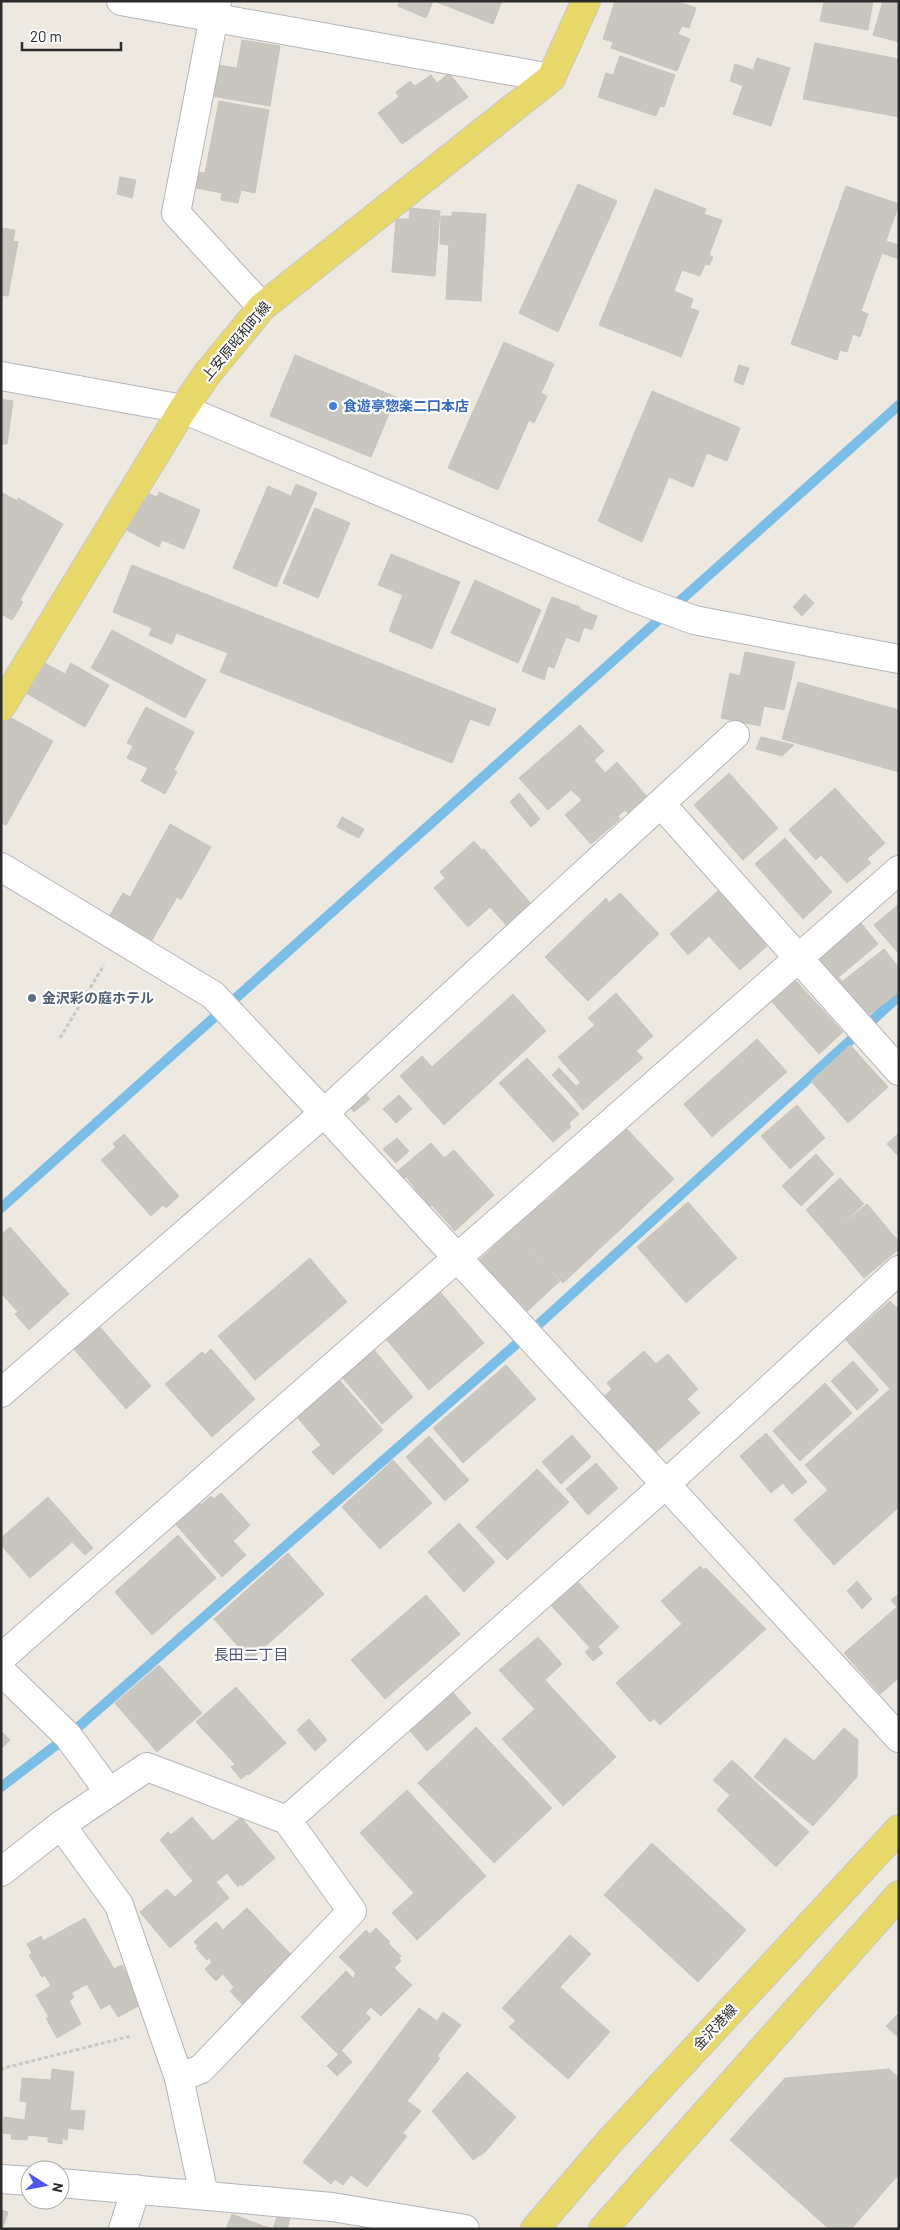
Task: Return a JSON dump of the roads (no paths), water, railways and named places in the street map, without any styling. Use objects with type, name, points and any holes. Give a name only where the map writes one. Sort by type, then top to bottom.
[{"type":"main road","name":"上安原昭和町線","points":[[1,708],[182,409],[207,374],[262,307],[551,78],[586,1]]},
{"type":"main road","name":"金沢港線","points":[[535,2229],[608,2142],[899,1829]]},
{"type":"main road","points":[[602,2229],[899,1895]]},
{"type":"street","points":[[121,1],[215,10],[551,78]]},
{"type":"street","points":[[215,10],[176,212],[262,307]]},
{"type":"street","points":[[1,376],[182,409],[632,597],[694,620],[899,659]]},
{"type":"street","points":[[1,1393],[324,1112],[735,735]]},
{"type":"street","points":[[661,804],[899,1071]]},
{"type":"street","points":[[1,868],[213,995],[324,1112],[899,1738]]},
{"type":"street","points":[[1,1658],[899,870]]},
{"type":"street","points":[[287,1820],[666,1484],[899,1270]]},
{"type":"street","points":[[1,1671],[60,1727],[77,1747],[109,1792]]},
{"type":"street","points":[[1,1872],[61,1825],[147,1767],[287,1820],[352,1911],[201,2069],[179,2078]]},
{"type":"street","points":[[61,1825],[119,1905],[179,2078],[204,2195]]},
{"type":"street","points":[[1,2178],[20,2180]]},
{"type":"street","points":[[70,2184],[332,2207],[465,2229]]},
{"type":"street","points":[[123,2229],[136,2189]]},
{"type":"waterway","points":[[1,1208],[899,405]]},
{"type":"waterway","points":[[1,1787],[68,1736],[528,1334],[899,996]]},
{"type":"place","name":"食遊亭惣楽二口本店","points":[[333,406]]},
{"type":"place","name":"金沢彩の庭ホテル","points":[[32,998]]},
{"type":"district","name":"長田二丁目","points":[[251,1655]]}]
